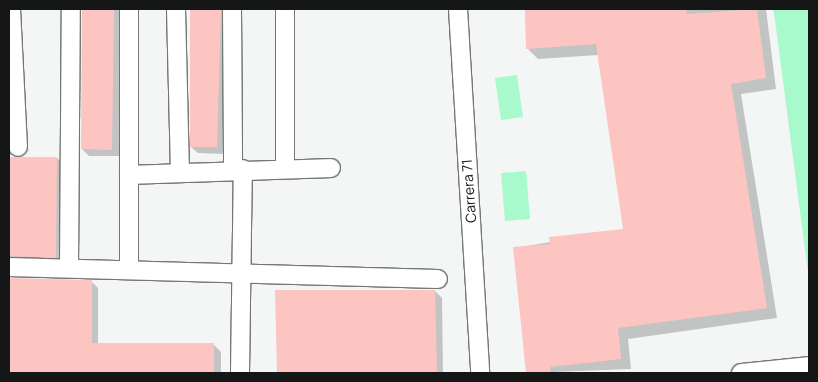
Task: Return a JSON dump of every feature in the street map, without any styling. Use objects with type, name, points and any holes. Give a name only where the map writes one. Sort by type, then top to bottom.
[{"type":"street","points":[[11,9],[18,147]]},
{"type":"street","points":[[69,267],[71,9]]},
{"type":"street","points":[[129,9],[129,269]]},
{"type":"street","points":[[176,9],[180,171]]},
{"type":"street","points":[[232,9],[238,169],[240,373]]},
{"type":"street","points":[[285,9],[285,167]]},
{"type":"street","name":"Carrera 71","points":[[458,9],[480,373]]},
{"type":"street","points":[[129,175],[285,167],[331,168]]},
{"type":"street","points":[[9,267],[69,267],[438,278]]},
{"type":"street","points":[[741,373],[809,366]]},
{"type":"green space","points":[[773,9],[809,9],[809,280],[775,20]]},
{"type":"green space","points":[[517,75],[523,117],[501,120],[495,78]]},
{"type":"green space","points":[[526,171],[530,219],[505,221],[501,173]]},
{"type":"building","points":[[82,9],[114,9],[112,150],[81,149]]},
{"type":"building","points":[[190,9],[221,9],[217,147],[190,147]]},
{"type":"building","points":[[525,9],[686,9],[687,14],[757,9],[766,78],[731,84],[767,308],[618,328],[621,359],[550,367],[551,373],[526,373],[513,247],[550,244],[549,237],[623,229],[596,44],[526,49]]},
{"type":"building","points":[[9,157],[57,157],[56,258],[9,256]]},
{"type":"building","points":[[9,278],[92,280],[92,343],[214,343],[214,373],[9,373]]},
{"type":"building","points":[[275,290],[435,290],[437,373],[277,373]]}]
